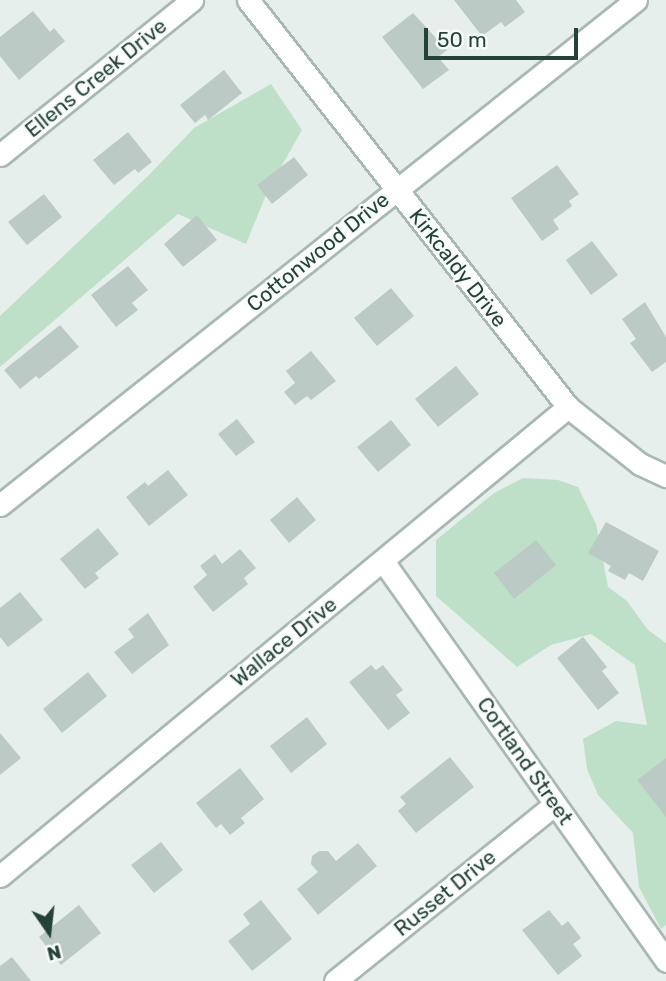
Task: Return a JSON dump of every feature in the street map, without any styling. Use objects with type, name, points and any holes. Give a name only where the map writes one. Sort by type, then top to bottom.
[{"type":"street","name":"Ellens Creek Drive","points":[[0,155],[192,0]]},
{"type":"street","name":"Kirkcaldy Drive","points":[[248,0],[568,407],[640,464],[666,476]]},
{"type":"street","name":"Cottonwood Drive","points":[[0,505],[636,0]]},
{"type":"street","name":"Wallace Drive","points":[[0,876],[568,407]]},
{"type":"street","name":"Cortland Street","points":[[383,561],[666,961]]},
{"type":"street","name":"Russet Drive","points":[[335,981],[555,804]]},
{"type":"green space","points":[[271,84],[302,130],[268,190],[246,244],[178,214],[0,367],[0,316],[149,175],[194,128]]},
{"type":"green space","points":[[523,478],[558,480],[578,487],[596,524],[608,587],[627,601],[648,630],[666,643],[666,925],[661,929],[639,887],[633,833],[598,795],[587,769],[583,739],[616,721],[647,725],[635,665],[591,634],[551,645],[517,667],[436,596],[436,540],[494,493]]},
{"type":"building","points":[[454,0],[516,0],[525,12],[505,27],[501,22],[482,36]]},
{"type":"building","points":[[33,11],[50,32],[54,28],[65,41],[19,80],[0,56],[0,37]]},
{"type":"building","points":[[413,13],[447,50],[438,57],[449,70],[423,89],[382,37]]},
{"type":"building","points":[[224,70],[242,93],[208,120],[205,115],[195,123],[180,105]]},
{"type":"building","points":[[128,132],[152,162],[138,173],[135,169],[114,185],[93,160]]},
{"type":"building","points":[[294,157],[308,175],[272,204],[257,185]]},
{"type":"building","points":[[557,165],[579,194],[569,201],[572,206],[553,220],[559,229],[542,241],[511,198]]},
{"type":"building","points":[[44,194],[62,217],[27,245],[8,222]]},
{"type":"building","points":[[197,215],[217,240],[183,267],[164,244]]},
{"type":"building","points":[[592,241],[618,275],[591,295],[566,260]]},
{"type":"building","points":[[128,266],[148,290],[132,303],[138,310],[116,327],[91,295]]},
{"type":"building","points":[[391,288],[414,316],[377,346],[354,318]]},
{"type":"building","points":[[645,302],[666,337],[666,362],[652,372],[630,343],[636,339],[622,319]]},
{"type":"building","points":[[60,325],[79,347],[39,379],[36,376],[20,389],[4,370]]},
{"type":"building","points":[[311,351],[336,381],[311,400],[307,396],[295,405],[284,392],[295,383],[286,371]]},
{"type":"building","points":[[456,366],[479,394],[438,427],[415,399]]},
{"type":"building","points":[[237,419],[255,442],[236,456],[218,434]]},
{"type":"building","points":[[391,420],[411,445],[378,472],[357,447]]},
{"type":"building","points":[[168,470],[188,495],[149,526],[126,497],[145,482],[148,486]]},
{"type":"building","points":[[297,497],[316,520],[289,543],[270,520]]},
{"type":"building","points":[[606,522],[659,551],[643,581],[629,573],[625,580],[608,571],[611,566],[588,553]]},
{"type":"building","points":[[98,528],[119,554],[95,573],[99,578],[85,589],[60,559]]},
{"type":"building","points":[[536,540],[556,565],[514,599],[494,573]]},
{"type":"building","points":[[240,549],[256,568],[244,578],[248,584],[213,612],[193,587],[207,575],[200,566],[215,554],[222,564]]},
{"type":"building","points":[[20,592],[43,620],[8,647],[0,637],[0,608]]},
{"type":"building","points":[[148,613],[169,645],[132,674],[114,652],[134,637],[128,629]]},
{"type":"building","points":[[583,637],[607,667],[602,671],[619,693],[598,710],[557,658]]},
{"type":"building","points":[[371,665],[376,670],[383,665],[403,690],[396,695],[410,713],[388,730],[349,682]]},
{"type":"building","points":[[88,672],[107,696],[62,733],[43,709]]},
{"type":"building","points":[[307,717],[327,744],[291,773],[270,746]]},
{"type":"building","points":[[0,733],[21,758],[0,775]]},
{"type":"building","points":[[450,757],[474,787],[416,833],[398,811],[406,804],[400,797]]},
{"type":"building","points":[[666,758],[666,817],[637,780]]},
{"type":"building","points":[[240,768],[264,799],[241,818],[245,823],[230,835],[221,824],[216,828],[196,803]]},
{"type":"building","points":[[161,842],[183,870],[154,893],[131,865]]},
{"type":"building","points":[[358,843],[377,866],[318,915],[297,889],[318,872],[311,864],[312,856],[319,851],[328,851],[336,861]]},
{"type":"building","points":[[261,900],[292,939],[252,971],[228,941],[250,924],[243,914]]},
{"type":"building","points":[[79,905],[101,933],[61,965],[39,937]]},
{"type":"building","points":[[549,910],[562,926],[568,921],[581,938],[573,944],[582,956],[558,975],[522,930]]},
{"type":"building","points":[[12,957],[31,981],[0,981],[0,966]]}]
